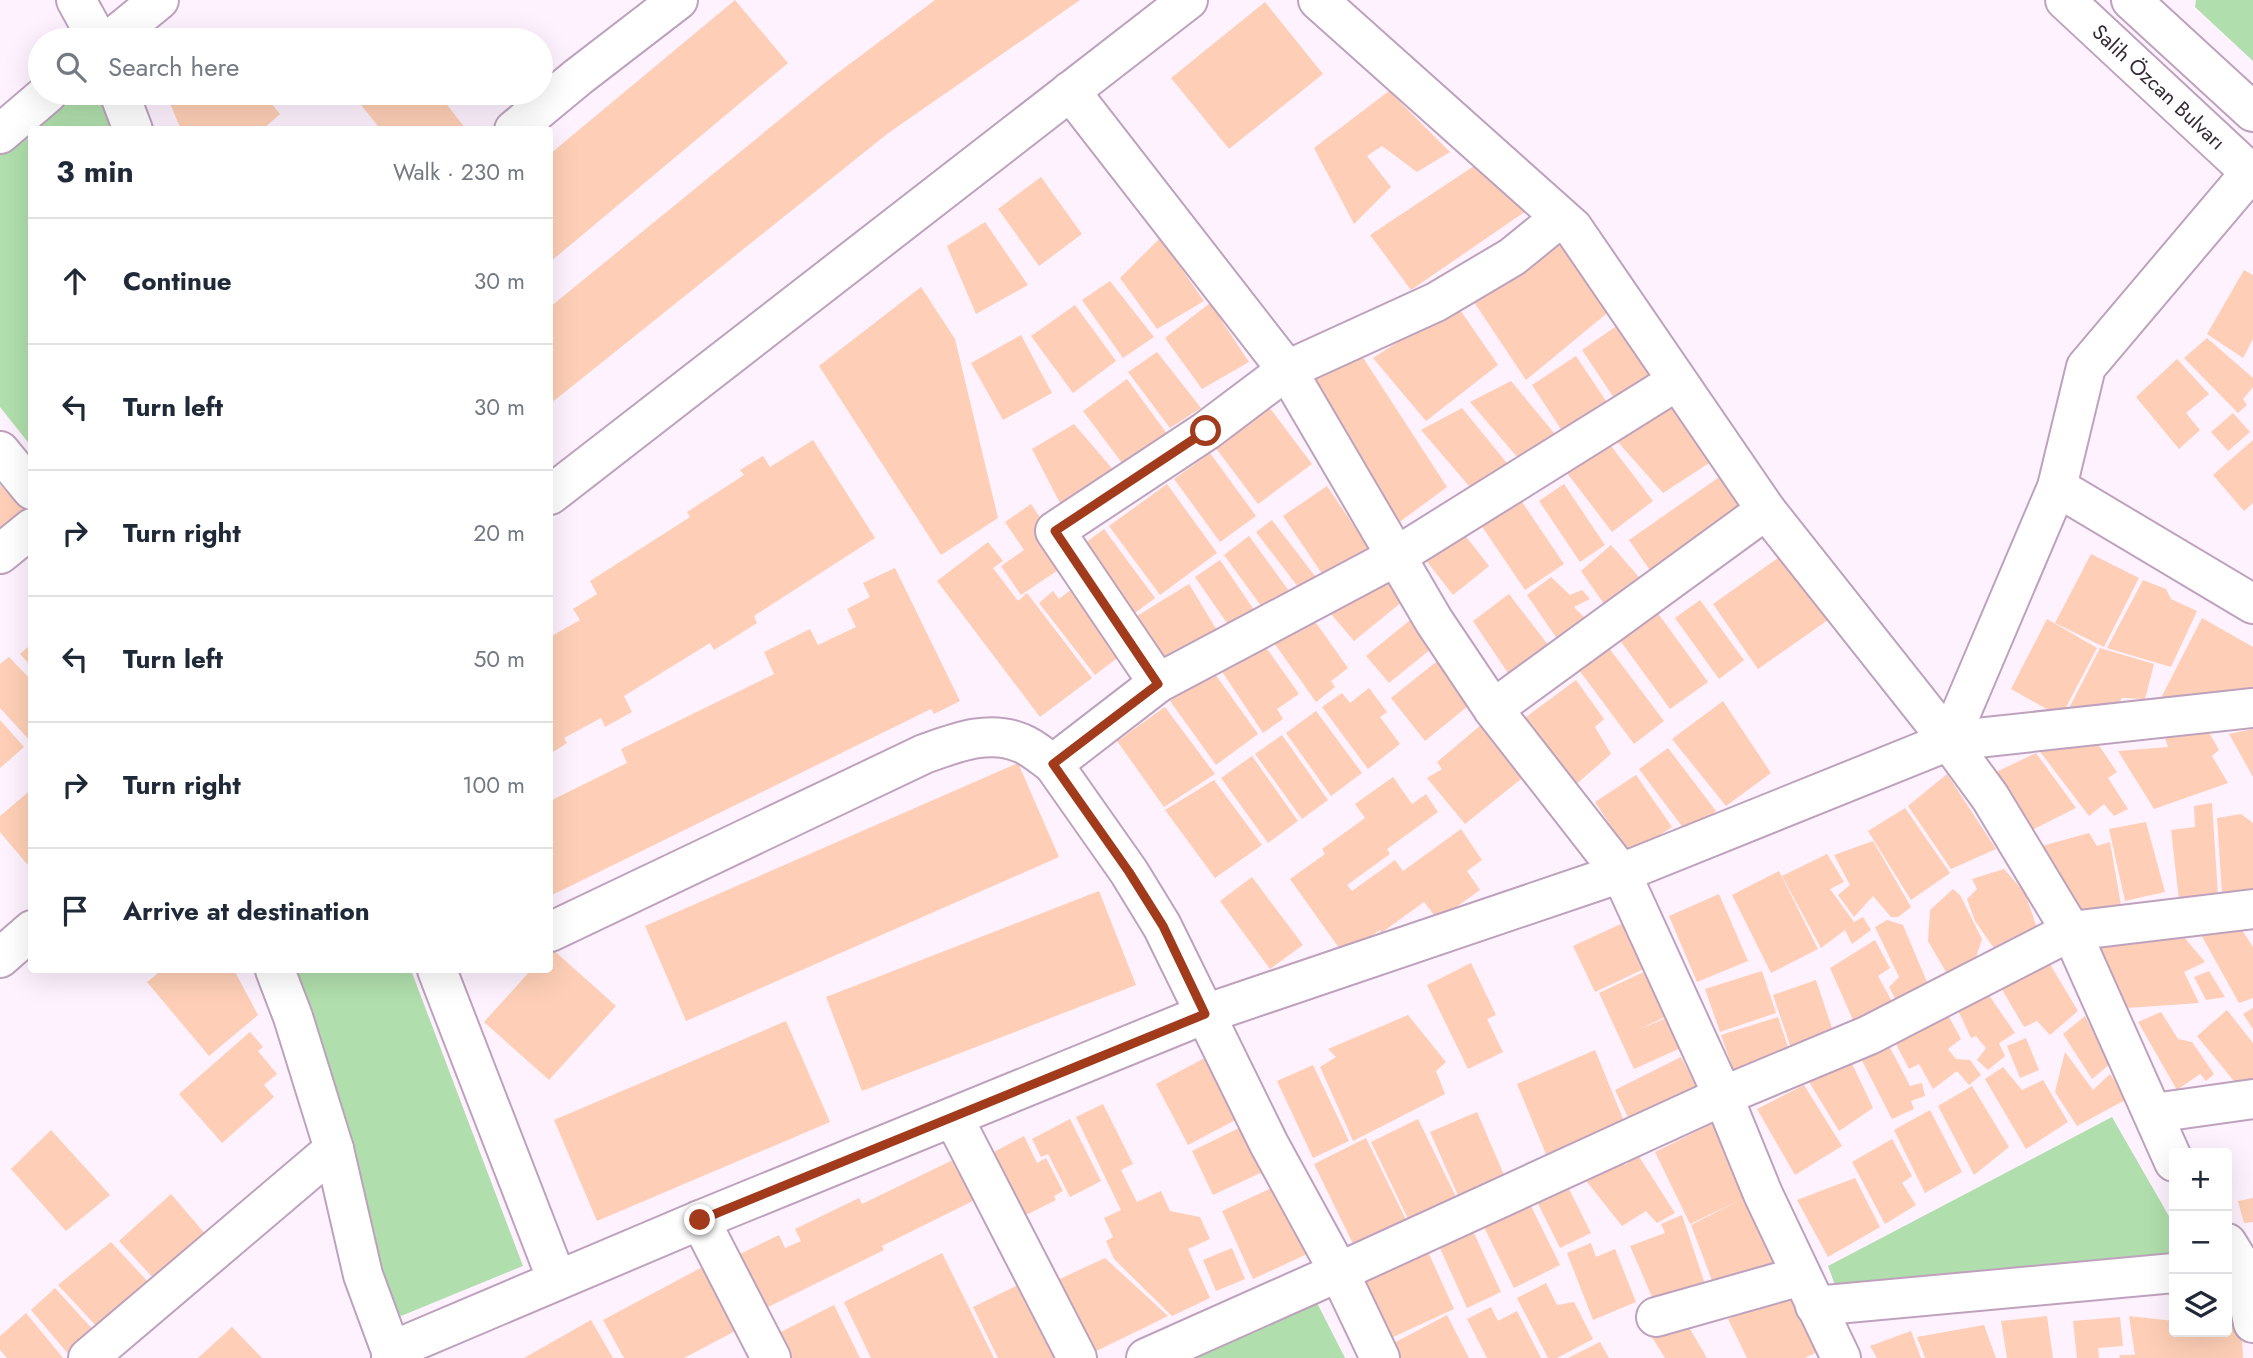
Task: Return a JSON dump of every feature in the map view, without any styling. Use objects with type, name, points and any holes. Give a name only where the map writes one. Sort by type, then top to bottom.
[{"type":"street","points":[[76,0],[91,28]]},
{"type":"street","points":[[125,28],[159,0]]},
{"type":"street","points":[[553,97],[678,0]]},
{"type":"street","points":[[553,493],[1188,0]]},
{"type":"street","points":[[1318,0],[1573,228],[1766,510],[1949,741],[1990,797],[2071,931],[2154,1113],[2169,1154]]},
{"type":"street","name":"Salih Özcan Bulvarı","points":[[2065,0],[2252,174]]},
{"type":"street","points":[[2135,1],[2253,112]]},
{"type":"street","points":[[1070,91],[1287,370],[1434,621],[1493,709],[1621,873],[1723,1096],[1763,1194],[1841,1358]]},
{"type":"street","points":[[0,134],[34,105]]},
{"type":"street","points":[[124,105],[131,126]]},
{"type":"street","points":[[519,126],[544,105]]},
{"type":"street","points":[[1949,741],[2057,487],[2086,367],[2252,174]]},
{"type":"street","points":[[1158,684],[1055,531],[1206,431],[1287,370],[1436,302],[1512,257],[1560,218]]},
{"type":"street","points":[[1053,764],[1158,684],[1395,557],[1677,381]]},
{"type":"street","points":[[0,451],[28,485]]},
{"type":"street","points":[[2057,487],[2253,604]]},
{"type":"street","points":[[1493,709],[1766,510]]},
{"type":"street","points":[[0,554],[28,531]]},
{"type":"street","points":[[276,973],[293,1017],[334,1149],[363,1275],[391,1355],[557,1280],[700,1220],[1205,1014],[1621,873],[1949,741],[2253,708]]},
{"type":"street","points":[[553,931],[924,754],[969,739],[999,737],[1021,743],[1053,764],[1129,872],[1163,926],[1269,1143],[1339,1272],[1380,1358]]},
{"type":"street","points":[[1146,1358],[1723,1096],[1869,1035],[2071,931],[2253,909]]},
{"type":"street","points":[[0,958],[28,934]]},
{"type":"street","points":[[450,974],[557,1280]]},
{"type":"street","points":[[2154,1113],[2253,1099]]},
{"type":"street","points":[[953,1116],[1077,1358]]},
{"type":"street","points":[[88,1358],[334,1149]]},
{"type":"street","points":[[700,1220],[771,1358]]},
{"type":"street","points":[[1656,1317],[1808,1291],[2169,1273]]},
{"type":"green space","points":[[2196,0],[2253,0],[2253,61],[2195,7]]},
{"type":"green space","points":[[56,105],[105,105],[113,126],[32,126]]},
{"type":"green space","points":[[28,130],[28,442],[0,407],[0,154]]},
{"type":"green space","points":[[294,973],[412,973],[523,1266],[401,1316],[381,1285]]},
{"type":"green space","points":[[2112,1117],[2169,1216],[2169,1253],[1835,1285],[1828,1266]]},
{"type":"green space","points":[[1311,1291],[1345,1358],[1170,1358]]},
{"type":"building","points":[[735,0],[788,63],[553,259],[553,152]]},
{"type":"building","points":[[935,0],[1080,0],[887,134],[553,402],[553,305],[827,81]]},
{"type":"building","points":[[1265,2],[1323,74],[1229,149],[1171,78]]},
{"type":"building","points":[[1389,91],[1450,152],[1417,172],[1382,146],[1367,156],[1391,187],[1354,224],[1314,148]]},
{"type":"building","points":[[171,105],[273,105],[280,114],[266,126],[179,126]]},
{"type":"building","points":[[361,105],[447,105],[463,126],[378,126]]},
{"type":"building","points":[[1477,164],[1526,211],[1411,290],[1370,235]]},
{"type":"building","points":[[1041,177],[1082,234],[1039,266],[998,209]]},
{"type":"building","points":[[985,222],[1028,285],[976,314],[947,246]]},
{"type":"building","points":[[1558,233],[1617,305],[1526,380],[1472,299]]},
{"type":"building","points":[[1160,238],[1204,301],[1157,329],[1120,278]]},
{"type":"building","points":[[2244,270],[2253,275],[2253,339],[2243,358],[2207,334]]},
{"type":"building","points":[[1110,281],[1154,337],[1123,358],[1082,300]]},
{"type":"building","points":[[921,287],[955,339],[998,518],[941,555],[819,366]]},
{"type":"building","points":[[1210,303],[1249,362],[1202,389],[1165,338]]},
{"type":"building","points":[[1456,304],[1498,365],[1426,421],[1373,358]]},
{"type":"building","points":[[1075,305],[1116,361],[1073,393],[1031,336]]},
{"type":"building","points":[[1625,320],[1666,381],[1622,410],[1582,350]]},
{"type":"building","points":[[1021,335],[1052,393],[1003,420],[971,363]]},
{"type":"building","points":[[2207,338],[2253,378],[2253,387],[2243,399],[2247,405],[2238,413],[2184,358]]},
{"type":"building","points":[[1157,352],[1201,408],[1170,428],[1128,372]]},
{"type":"building","points":[[1360,353],[1447,487],[1390,529],[1300,388]]},
{"type":"building","points":[[1576,356],[1616,416],[1572,446],[1532,385]]},
{"type":"building","points":[[2177,359],[2209,394],[2186,413],[2200,430],[2179,449],[2136,397]]},
{"type":"building","points":[[1127,379],[1168,435],[1125,467],[1083,411]]},
{"type":"building","points":[[1511,381],[1564,445],[1524,465],[1470,402]]},
{"type":"building","points":[[1680,391],[1720,456],[1663,493],[1617,441]]},
{"type":"building","points":[[1269,407],[1312,464],[1258,504],[1215,447]]},
{"type":"building","points":[[1462,408],[1515,473],[1475,493],[1421,430]]},
{"type":"building","points":[[2233,413],[2250,432],[2228,451],[2211,432]]},
{"type":"building","points":[[1074,424],[1116,473],[1063,509],[1032,449]]},
{"type":"building","points":[[813,440],[875,538],[754,616],[757,623],[714,650],[710,643],[624,696],[632,712],[605,727],[601,718],[564,738],[567,743],[553,752],[553,635],[580,620],[573,609],[597,594],[590,581],[690,517],[687,512],[744,475],[740,470],[763,456],[770,467]]},
{"type":"building","points":[[2253,440],[2253,503],[2244,511],[2213,475]]},
{"type":"building","points":[[1608,442],[1653,501],[1612,532],[1567,473]]},
{"type":"building","points":[[1210,453],[1256,516],[1220,542],[1174,479]]},
{"type":"building","points":[[1725,473],[1750,509],[1654,576],[1629,540]]},
{"type":"building","points":[[1167,484],[1217,553],[1160,595],[1109,526]]},
{"type":"building","points":[[1564,484],[1605,545],[1580,562],[1539,501]]},
{"type":"building","points":[[0,485],[27,513],[0,534]]},
{"type":"building","points":[[1327,486],[1371,551],[1327,581],[1283,516]]},
{"type":"building","points":[[1520,499],[1564,564],[1525,590],[1481,525]]},
{"type":"building","points":[[1031,504],[1070,562],[1021,595],[1001,566],[1024,550],[1005,522]]},
{"type":"building","points":[[1272,520],[1321,584],[1305,596],[1256,532]]},
{"type":"building","points":[[1457,525],[1489,566],[1453,595],[1421,554]]},
{"type":"building","points":[[1104,529],[1155,598],[1127,619],[1076,550]]},
{"type":"building","points":[[1249,536],[1292,595],[1267,614],[1224,555]]},
{"type":"building","points":[[988,542],[1003,561],[993,568],[1018,601],[1027,593],[1092,678],[1040,717],[937,581]]},
{"type":"building","points":[[1611,545],[1645,584],[1609,611],[1581,571]]},
{"type":"building","points":[[2091,554],[2139,578],[2104,647],[2055,623]]},
{"type":"building","points":[[1782,555],[1828,620],[1758,669],[1713,604]]},
{"type":"building","points":[[1220,560],[1261,620],[1236,636],[1195,577]]},
{"type":"building","points":[[895,568],[960,701],[934,714],[931,709],[553,895],[553,800],[627,763],[621,749],[774,674],[764,652],[810,629],[818,645],[856,627],[847,609],[870,597],[863,583]]},
{"type":"building","points":[[1380,574],[1403,601],[1354,641],[1331,614]]},
{"type":"building","points":[[1551,577],[1570,595],[1582,590],[1590,599],[1574,607],[1590,623],[1562,646],[1527,595]]},
{"type":"building","points":[[2143,580],[2166,589],[2171,599],[2197,611],[2171,667],[2107,648]]},
{"type":"building","points":[[1078,584],[1129,649],[1095,675],[1039,603],[1053,591],[1059,599]]},
{"type":"building","points":[[1189,584],[1221,637],[1164,671],[1132,619]]},
{"type":"building","points":[[1509,594],[1552,650],[1516,685],[1473,621]]},
{"type":"building","points":[[1700,600],[1744,660],[1719,679],[1675,618]]},
{"type":"building","points":[[1657,612],[1708,682],[1670,709],[1619,639]]},
{"type":"building","points":[[1309,613],[1348,668],[1331,681],[1335,687],[1316,702],[1272,640]]},
{"type":"building","points":[[1415,616],[1437,644],[1389,683],[1366,656]]},
{"type":"building","points":[[2202,618],[2253,647],[2253,694],[2175,707],[2162,696]]},
{"type":"building","points":[[2047,619],[2097,648],[2061,717],[2011,689]]},
{"type":"building","points":[[1260,639],[1299,694],[1277,709],[1283,719],[1263,733],[1219,667]]},
{"type":"building","points":[[28,647],[28,663],[20,654]]},
{"type":"building","points":[[1609,648],[1664,721],[1634,744],[1579,670]]},
{"type":"building","points":[[2100,648],[2154,664],[2145,699],[2122,698],[2114,712],[2068,710]]},
{"type":"building","points":[[9,657],[28,677],[28,739],[0,708],[0,664]]},
{"type":"building","points":[[1441,658],[1474,701],[1425,741],[1391,698]]},
{"type":"building","points":[[1212,670],[1258,734],[1216,765],[1170,701]]},
{"type":"building","points":[[1576,680],[1604,719],[1595,727],[1611,754],[1573,787],[1522,720]]},
{"type":"building","points":[[1369,688],[1387,712],[1380,717],[1400,744],[1368,769],[1322,707],[1342,693],[1350,703]]},
{"type":"building","points":[[1723,701],[1771,773],[1726,806],[1672,739]]},
{"type":"building","points":[[1165,707],[1215,774],[1164,807],[1117,741]]},
{"type":"building","points":[[1316,711],[1362,773],[1331,796],[1286,733]]},
{"type":"building","points":[[0,720],[24,747],[0,768]]},
{"type":"building","points":[[2203,722],[2219,750],[2212,756],[2228,783],[2154,809],[2118,751],[2168,747],[2162,729]]},
{"type":"building","points":[[1481,725],[1521,779],[1465,824],[1427,778],[1442,769],[1437,762]]},
{"type":"building","points":[[2253,729],[2253,777],[2229,734]]},
{"type":"building","points":[[1282,735],[1328,800],[1302,819],[1255,754]]},
{"type":"building","points":[[2096,741],[2117,772],[2108,778],[2128,809],[2114,816],[2104,804],[2089,816],[2038,749]]},
{"type":"building","points":[[1668,748],[1716,811],[1687,833],[1639,769]]},
{"type":"building","points":[[2036,753],[2076,808],[2030,831],[1992,774]]},
{"type":"building","points":[[1252,756],[1298,821],[1268,843],[1221,778]]},
{"type":"building","points":[[1018,763],[1059,857],[686,1021],[645,926]]},
{"type":"building","points":[[1947,774],[1996,849],[1951,869],[1908,806]]},
{"type":"building","points":[[1636,775],[1672,827],[1630,855],[1595,802]]},
{"type":"building","points":[[1393,777],[1412,804],[1426,794],[1438,812],[1387,849],[1390,854],[1347,885],[1352,891],[1395,860],[1403,871],[1461,829],[1482,860],[1467,871],[1480,890],[1438,920],[1424,902],[1344,955],[1290,879],[1325,854],[1322,849],[1365,818],[1355,804]]},
{"type":"building","points":[[1214,780],[1262,845],[1215,878],[1165,810]]},
{"type":"building","points":[[28,792],[28,865],[0,832],[0,816]]},
{"type":"building","points":[[2212,803],[2218,895],[2179,900],[2171,830],[2195,827],[2194,806]]},
{"type":"building","points":[[1905,808],[1950,873],[1911,900],[1868,831]]},
{"type":"building","points":[[2241,814],[2253,823],[2253,892],[2222,894],[2217,818]]},
{"type":"building","points":[[2146,822],[2165,892],[2125,901],[2109,829]]},
{"type":"building","points":[[2089,833],[2097,846],[2110,842],[2121,905],[2078,910],[2042,846]]},
{"type":"building","points":[[1873,841],[1911,907],[1898,917],[1891,917],[1873,896],[1854,917],[1838,895],[1850,885],[1834,855]]},
{"type":"building","points":[[1827,854],[1844,882],[1830,889],[1854,922],[1863,917],[1871,930],[1852,944],[1845,930],[1821,948],[1782,876]]},
{"type":"building","points":[[2004,869],[2025,893],[2039,934],[2003,961],[1975,921],[1967,899],[1977,889],[1972,879]]},
{"type":"building","points":[[1779,871],[1818,949],[1771,973],[1732,895]]},
{"type":"building","points":[[1252,877],[1303,945],[1270,969],[1220,901]]},
{"type":"building","points":[[1953,889],[1960,895],[1982,939],[1973,967],[1953,984],[1928,941],[1930,910]]},
{"type":"building","points":[[1099,891],[1136,985],[862,1091],[826,997]]},
{"type":"building","points":[[1719,894],[1748,961],[1697,982],[1669,916]]},
{"type":"building","points":[[1887,920],[1903,925],[1927,982],[1911,996],[1901,1010],[1889,987],[1899,977],[1875,927]]},
{"type":"building","points":[[1625,922],[1646,968],[1595,992],[1573,946]]},
{"type":"building","points":[[2238,924],[2253,947],[2253,998],[2239,1003],[2200,933]]},
{"type":"building","points":[[2177,929],[2205,962],[2184,972],[2199,1003],[2127,1008],[2097,949]]},
{"type":"building","points":[[1875,940],[1890,968],[1878,976],[1900,1016],[1860,1036],[1830,968]]},
{"type":"building","points":[[553,950],[616,1006],[549,1080],[484,1022],[528,973],[553,973]]},
{"type":"building","points":[[2048,961],[2078,1011],[2050,1035],[2037,1021],[2024,1027],[2000,986]]},
{"type":"building","points":[[1471,963],[1496,1015],[1487,1019],[1503,1052],[1468,1069],[1427,985]]},
{"type":"building","points":[[1650,969],[1671,1014],[1640,1029],[1669,1017],[1683,1047],[1634,1069],[1599,993]]},
{"type":"building","points":[[1762,971],[1776,1013],[1720,1032],[1705,989]]},
{"type":"building","points":[[2209,971],[2225,997],[2206,1000],[2194,977]]},
{"type":"building","points":[[158,973],[236,973],[258,1015],[209,1056],[147,982]]},
{"type":"building","points":[[1816,980],[1835,1037],[1792,1051],[1773,995]]},
{"type":"building","points":[[1986,991],[2015,1033],[1999,1043],[2005,1056],[1988,1070],[1977,1060],[1986,1048],[1976,1036],[1971,1038],[1956,1006]]},
{"type":"building","points":[[1943,1006],[1961,1039],[1948,1049],[1956,1059],[1970,1060],[1981,1075],[1969,1085],[1957,1071],[1933,1089],[1919,1064],[1909,1069],[1895,1042]]},
{"type":"building","points":[[2253,1008],[2253,1029],[2243,1014]]},
{"type":"building","points":[[2227,1010],[2253,1043],[2253,1086],[2243,1092],[2197,1036]]},
{"type":"building","points":[[2161,1012],[2178,1039],[2192,1042],[2214,1074],[2206,1081],[2200,1074],[2177,1090],[2138,1022]]},
{"type":"building","points":[[1408,1015],[1446,1062],[1436,1071],[1445,1094],[1353,1141],[1320,1067],[1336,1057],[1328,1049]]},
{"type":"building","points":[[2085,1016],[2110,1064],[2092,1079],[2063,1034]]},
{"type":"building","points":[[1778,1017],[1792,1059],[1736,1078],[1721,1035]]},
{"type":"building","points":[[786,1021],[830,1122],[597,1221],[554,1120]]},
{"type":"building","points":[[250,1032],[263,1047],[258,1051],[277,1074],[264,1085],[274,1097],[222,1143],[179,1094]]},
{"type":"building","points":[[1884,1036],[1910,1086],[1922,1083],[1925,1096],[1911,1101],[1914,1109],[1892,1119],[1857,1051]]},
{"type":"building","points":[[2026,1038],[2039,1070],[2020,1078],[2007,1046]]},
{"type":"building","points":[[1595,1050],[1626,1126],[1548,1159],[1517,1084]]},
{"type":"building","points":[[2065,1052],[2093,1090],[2110,1074],[2127,1099],[2077,1126],[2055,1092]]},
{"type":"building","points":[[1847,1053],[1873,1108],[1839,1131],[1806,1077]]},
{"type":"building","points":[[1210,1055],[1243,1116],[1188,1145],[1156,1084]]},
{"type":"building","points":[[1681,1057],[1700,1093],[1632,1126],[1615,1090]]},
{"type":"building","points":[[1313,1065],[1349,1141],[1313,1158],[1277,1081]]},
{"type":"building","points":[[2003,1067],[2022,1090],[2043,1080],[2068,1122],[2026,1149],[1985,1079]]},
{"type":"building","points":[[1804,1085],[1842,1146],[1795,1175],[1757,1109]]},
{"type":"building","points":[[1972,1086],[2009,1147],[1974,1175],[1938,1106]]},
{"type":"building","points":[[1103,1104],[1133,1164],[1121,1170],[1137,1202],[1161,1191],[1170,1211],[1200,1217],[1210,1239],[1188,1249],[1210,1298],[1172,1316],[1114,1259],[1106,1241],[1113,1237],[1104,1218],[1121,1210],[1076,1117]]},
{"type":"building","points":[[1930,1110],[1962,1172],[1925,1193],[1894,1130]]},
{"type":"building","points":[[1477,1112],[1510,1189],[1464,1209],[1430,1132]]},
{"type":"building","points":[[1070,1119],[1101,1181],[1070,1197],[1048,1154],[1041,1157],[1032,1139]]},
{"type":"building","points":[[1418,1119],[1459,1203],[1412,1227],[1371,1142]]},
{"type":"building","points":[[1715,1122],[1777,1263],[1716,1291],[1691,1225],[1740,1200],[1690,1224],[1655,1152]]},
{"type":"building","points":[[1247,1124],[1269,1169],[1213,1195],[1192,1151]]},
{"type":"building","points":[[51,1130],[110,1195],[66,1231],[11,1169]]},
{"type":"building","points":[[1024,1136],[1037,1163],[1046,1158],[1063,1191],[1054,1196],[1056,1200],[1022,1217],[990,1154]]},
{"type":"building","points":[[1366,1138],[1411,1230],[1359,1256],[1314,1164]]},
{"type":"building","points":[[1892,1139],[1912,1176],[1902,1183],[1916,1205],[1885,1224],[1852,1162]]},
{"type":"building","points":[[1638,1155],[1675,1213],[1657,1223],[1646,1211],[1622,1226],[1580,1173],[1618,1156],[1625,1165]]},
{"type":"building","points":[[959,1157],[979,1198],[882,1246],[884,1250],[758,1312],[732,1258],[779,1235],[785,1248],[801,1241],[795,1229],[859,1198],[862,1204]]},
{"type":"building","points":[[1855,1178],[1880,1227],[1828,1257],[1797,1200]]},
{"type":"building","points":[[1566,1183],[1591,1233],[1560,1248],[1535,1198]]},
{"type":"building","points":[[1276,1186],[1307,1254],[1253,1279],[1222,1211]]},
{"type":"building","points":[[171,1194],[207,1236],[156,1281],[119,1241]]},
{"type":"building","points":[[2253,1198],[2253,1222],[2244,1223],[2238,1201]]},
{"type":"building","points":[[1528,1200],[1560,1265],[1514,1288],[1482,1223]]},
{"type":"building","points":[[1682,1215],[1709,1296],[1659,1313],[1630,1246],[1665,1233],[1661,1224]]},
{"type":"building","points":[[1473,1231],[1501,1292],[1467,1308],[1439,1246]]},
{"type":"building","points":[[111,1242],[151,1285],[100,1330],[58,1285]]},
{"type":"building","points":[[1424,1243],[1454,1309],[1391,1338],[1362,1272]]},
{"type":"building","points":[[1591,1243],[1596,1257],[1615,1249],[1636,1302],[1593,1320],[1567,1253]]},
{"type":"building","points":[[1232,1248],[1245,1279],[1216,1291],[1203,1260]]},
{"type":"building","points":[[942,1253],[994,1358],[871,1358],[844,1302]]},
{"type":"building","points":[[1105,1258],[1168,1316],[1084,1357],[1049,1284]]},
{"type":"building","points":[[708,1264],[741,1328],[684,1358],[624,1358],[603,1320]]},
{"type":"building","points":[[1024,1282],[1061,1358],[998,1358],[973,1307]]},
{"type":"building","points":[[1546,1283],[1557,1305],[1574,1302],[1593,1339],[1557,1358],[1548,1358],[1517,1298]]},
{"type":"building","points":[[1795,1287],[1825,1348],[1805,1358],[1747,1358],[1728,1319]]},
{"type":"building","points":[[55,1288],[96,1333],[70,1356],[31,1310]]},
{"type":"building","points":[[834,1305],[860,1358],[781,1358],[771,1337]]},
{"type":"building","points":[[2232,1305],[2240,1305],[2243,1358],[2120,1358],[2119,1355],[2135,1355],[2129,1316],[2169,1320],[2169,1337],[2232,1337]]},
{"type":"building","points":[[1491,1307],[1498,1321],[1517,1311],[1541,1358],[1487,1358],[1467,1319]]},
{"type":"building","points":[[1680,1312],[1707,1358],[1665,1358],[1648,1331]]},
{"type":"building","points":[[26,1313],[63,1358],[7,1358],[0,1350],[0,1336]]},
{"type":"building","points":[[1447,1315],[1469,1358],[1400,1358],[1392,1344]]},
{"type":"building","points":[[2047,1316],[2053,1358],[2007,1358],[2001,1321]]},
{"type":"building","points":[[2120,1317],[2123,1346],[2098,1348],[2099,1358],[2077,1358],[2073,1321]]},
{"type":"building","points":[[591,1320],[613,1358],[524,1358]]},
{"type":"building","points":[[1984,1325],[1996,1358],[1925,1358],[1917,1337]]},
{"type":"building","points":[[232,1327],[262,1358],[198,1358]]},
{"type":"building","points":[[1911,1331],[1921,1358],[1877,1358],[1870,1346]]},
{"type":"building","points":[[1600,1342],[1609,1358],[1568,1358]]},
{"type":"route","points":[[700,1220],[1205,1014],[1163,926],[1129,872],[1053,764],[1158,684],[1055,531],[1206,431]]}]
